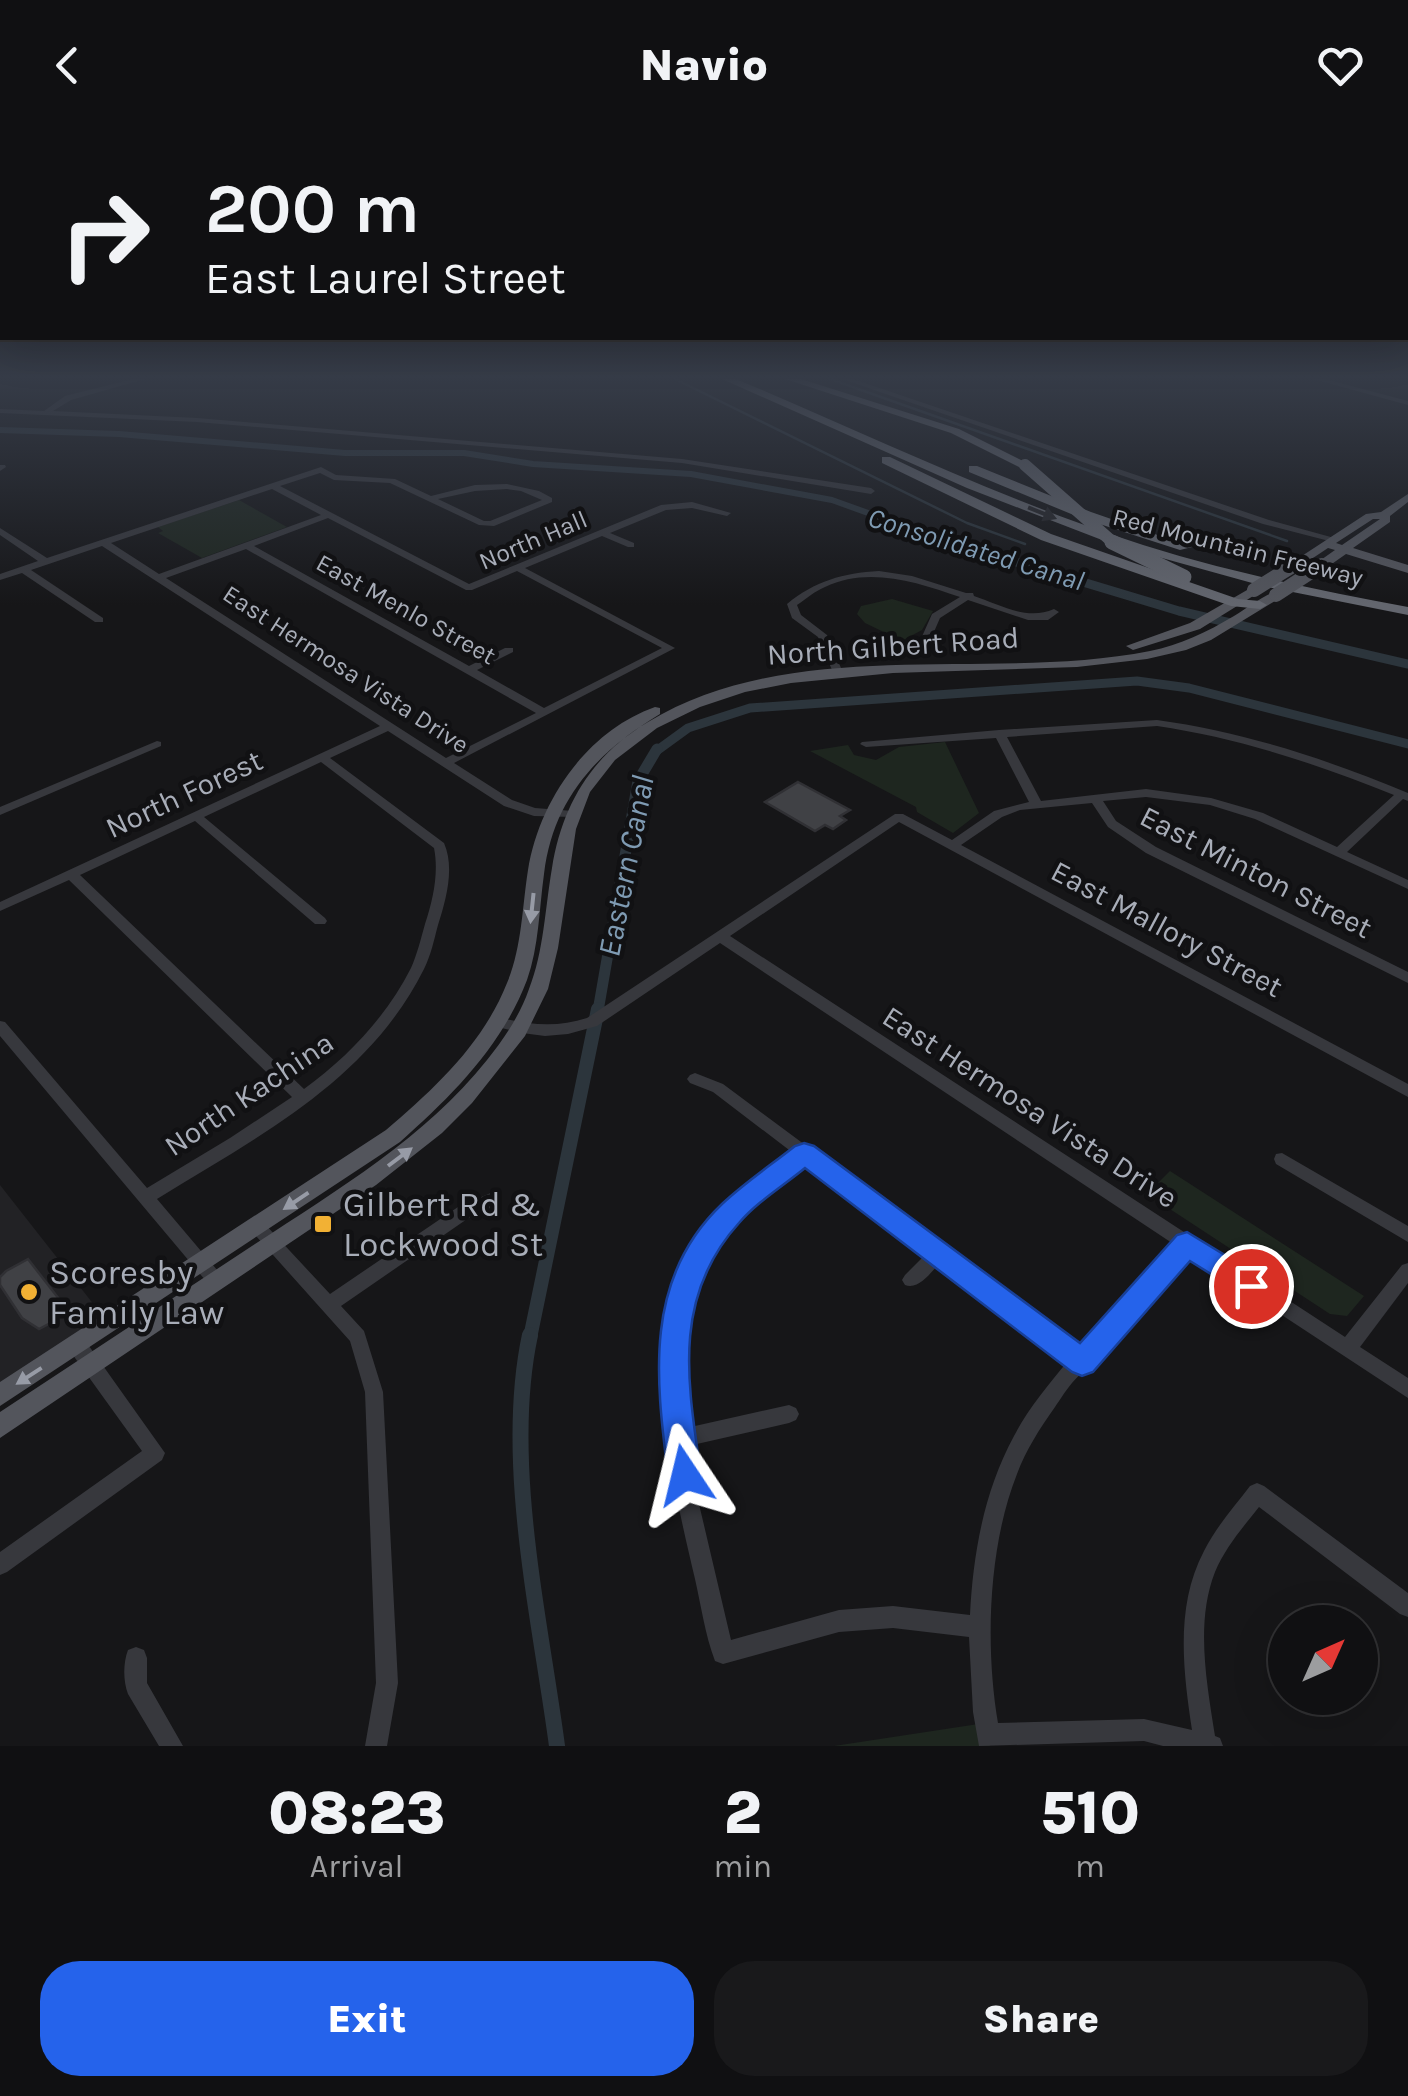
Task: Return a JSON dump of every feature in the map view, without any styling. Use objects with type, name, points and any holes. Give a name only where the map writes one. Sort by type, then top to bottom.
[{"type":"highway","points":[[876,454],[1017,524],[1247,603]]},
{"type":"highway","name":"Red Mountain Freeway","points":[[905,454],[1094,533],[1223,571],[1408,611]]},
{"type":"highway","points":[[1002,454],[1026,466],[1109,540],[1247,603]]},
{"type":"highway","name":"Red Mountain Freeway","points":[[956,462],[1086,515],[1178,545],[1265,568],[1408,597]]},
{"type":"main road","name":"North Gilbert Road","points":[[0,1395],[77,1345],[381,1171],[451,1115],[546,968],[554,938],[558,868],[569,814],[600,768],[653,724],[732,692],[837,670],[1108,661],[1177,648],[1217,630],[1325,541],[1370,516],[1384,514],[1408,497]]},
{"type":"main road","name":"North Gilbert Road","points":[[509,1025],[528,950],[536,868],[549,812],[588,757],[656,710],[733,681],[1083,654],[1147,642],[1276,595],[1386,520],[1384,514]]},
{"type":"main road","points":[[1325,541],[1408,566]]},
{"type":"main road","name":"North Gilbert Road","points":[[0,1426],[92,1365],[209,1272]]},
{"type":"street","points":[[604,454],[682,461],[871,492]]},
{"type":"street","points":[[1069,454],[1325,541]]},
{"type":"street","points":[[0,577],[321,470],[334,477],[392,481],[430,499],[482,523],[491,524],[548,500],[532,491],[467,486],[430,499]]},
{"type":"street","points":[[273,486],[328,516]]},
{"type":"street","name":"North Hall","points":[[328,516],[470,588],[678,504],[727,513]]},
{"type":"street","points":[[158,578],[328,516]]},
{"type":"street","points":[[0,531],[46,562]]},
{"type":"street","points":[[604,532],[632,545]]},
{"type":"street","name":"East Hermosa Vista Drive","points":[[104,544],[508,803],[569,814]]},
{"type":"street","name":"East Menlo Street","points":[[248,546],[543,712]]},
{"type":"street","points":[[518,568],[670,648]]},
{"type":"street","points":[[23,569],[99,620]]},
{"type":"street","points":[[837,670],[822,636],[792,610],[798,598],[847,574],[860,572],[920,581],[1028,617],[1044,618],[1054,612]]},
{"type":"street","points":[[926,641],[936,616],[970,595]]},
{"type":"street","points":[[446,763],[670,648]]},
{"type":"street","points":[[468,670],[509,650]]},
{"type":"street","points":[[866,744],[1131,723],[1187,727],[1338,769],[1404,796],[1340,853]]},
{"type":"street","name":"North Forest","points":[[0,907],[389,726]]},
{"type":"street","points":[[999,733],[1036,803]]},
{"type":"street","points":[[0,811],[157,744]]},
{"type":"street","name":"North Kachina","points":[[146,1196],[302,1098],[339,1070],[390,1018],[424,962],[443,872],[440,846],[322,757]]},
{"type":"street","points":[[952,845],[998,814],[1036,803],[1146,793],[1236,807],[1408,884]]},
{"type":"street","name":"East Minton Street","points":[[1094,797],[1112,824],[1151,850],[1408,978]]},
{"type":"street","points":[[195,815],[320,921]]},
{"type":"street","name":"East Mallory Street","points":[[721,936],[900,817],[1408,1091]]},
{"type":"street","points":[[71,874],[302,1098]]},
{"type":"street","points":[[509,1025],[558,1032],[576,1028],[610,1011],[721,936]]},
{"type":"street","name":"East Hermosa Vista Drive","points":[[721,936],[1408,1389]]},
{"type":"street","points":[[0,1026],[209,1272]]},
{"type":"street","points":[[695,1079],[718,1088],[1082,1362]]},
{"type":"street","points":[[804,1153],[730,1213],[700,1252],[683,1294],[674,1333],[672,1377],[677,1439],[723,1652],[839,1621],[893,1617],[980,1627]]},
{"type":"street","points":[[1282,1159],[1408,1235]]},
{"type":"street","points":[[329,1305],[464,1212],[492,1200]]},
{"type":"street","points":[[265,1236],[358,1338],[374,1392],[386,1683],[376,1746]]},
{"type":"street","points":[[1187,1244],[1082,1362],[1019,1446],[988,1545],[980,1627],[989,1740],[1144,1730],[1209,1745],[1196,1657],[1196,1615],[1204,1572],[1257,1492],[1408,1606]]},
{"type":"street","points":[[911,1280],[938,1254]]},
{"type":"street","points":[[1347,1349],[1408,1270]]},
{"type":"street","points":[[0,1565],[155,1453],[77,1345]]},
{"type":"street","points":[[677,1439],[789,1414]]},
{"type":"street","points":[[136,1658],[136,1686],[172,1746]]},
{"type":"shaded area","points":[[239,500],[287,527],[202,558],[158,533],[163,531],[158,527]]},
{"type":"shaded area","points":[[892,599],[933,611],[922,630],[907,638],[915,654],[899,654],[894,637],[865,623],[857,614],[861,606]]},
{"type":"shaded area","points":[[945,742],[979,813],[953,833],[917,812],[916,807],[810,751],[848,745],[854,755],[876,760],[899,747]]},
{"type":"shaded area","points":[[1170,1171],[1364,1296],[1347,1316],[1330,1314],[1147,1194]]},
{"type":"shaded area","points":[[0,1185],[109,1324],[0,1395]]},
{"type":"shaded area","points":[[985,1723],[990,1746],[834,1746]]},
{"type":"building","points":[[798,782],[850,810],[840,816],[846,820],[833,829],[825,825],[815,831],[765,802]]},
{"type":"building","name":"Scoresby Family Law","points":[[28,1259],[66,1308],[58,1319],[39,1329],[22,1318],[0,1285],[0,1277],[6,1271]]},
{"type":"waterway","name":"Consolidated Canal","points":[[473,454],[533,464],[691,474],[832,500],[957,545]]},
{"type":"waterway","points":[[828,454],[967,523],[1025,544]]},
{"type":"waterway","points":[[1043,454],[1287,541]]},
{"type":"waterway","name":"Consolidated Canal","points":[[950,542],[1179,611],[1408,664]]},
{"type":"waterway","name":"Eastern Canal","points":[[655,752],[688,728],[750,708],[1137,681],[1189,688],[1408,744]]},
{"type":"waterway","name":"Eastern Canal","points":[[598,1011],[638,781],[655,752]]},
{"type":"waterway","name":"Eastern Canal","points":[[530,1338],[598,1009]]},
{"type":"waterway","name":"Eastern Canal","points":[[530,1335],[520,1434],[522,1487],[557,1746]]},
{"type":"place","name":"Gilbert Rd & Lockwood St","points":[[323,1224]]},
{"type":"place","name":"Scoresby Family Law","points":[[29,1292]]},
{"type":"route","points":[[685,1475],[677,1439],[672,1377],[674,1333],[683,1294],[700,1252],[730,1213],[804,1153],[1082,1362],[1187,1244],[1251,1286]]}]
